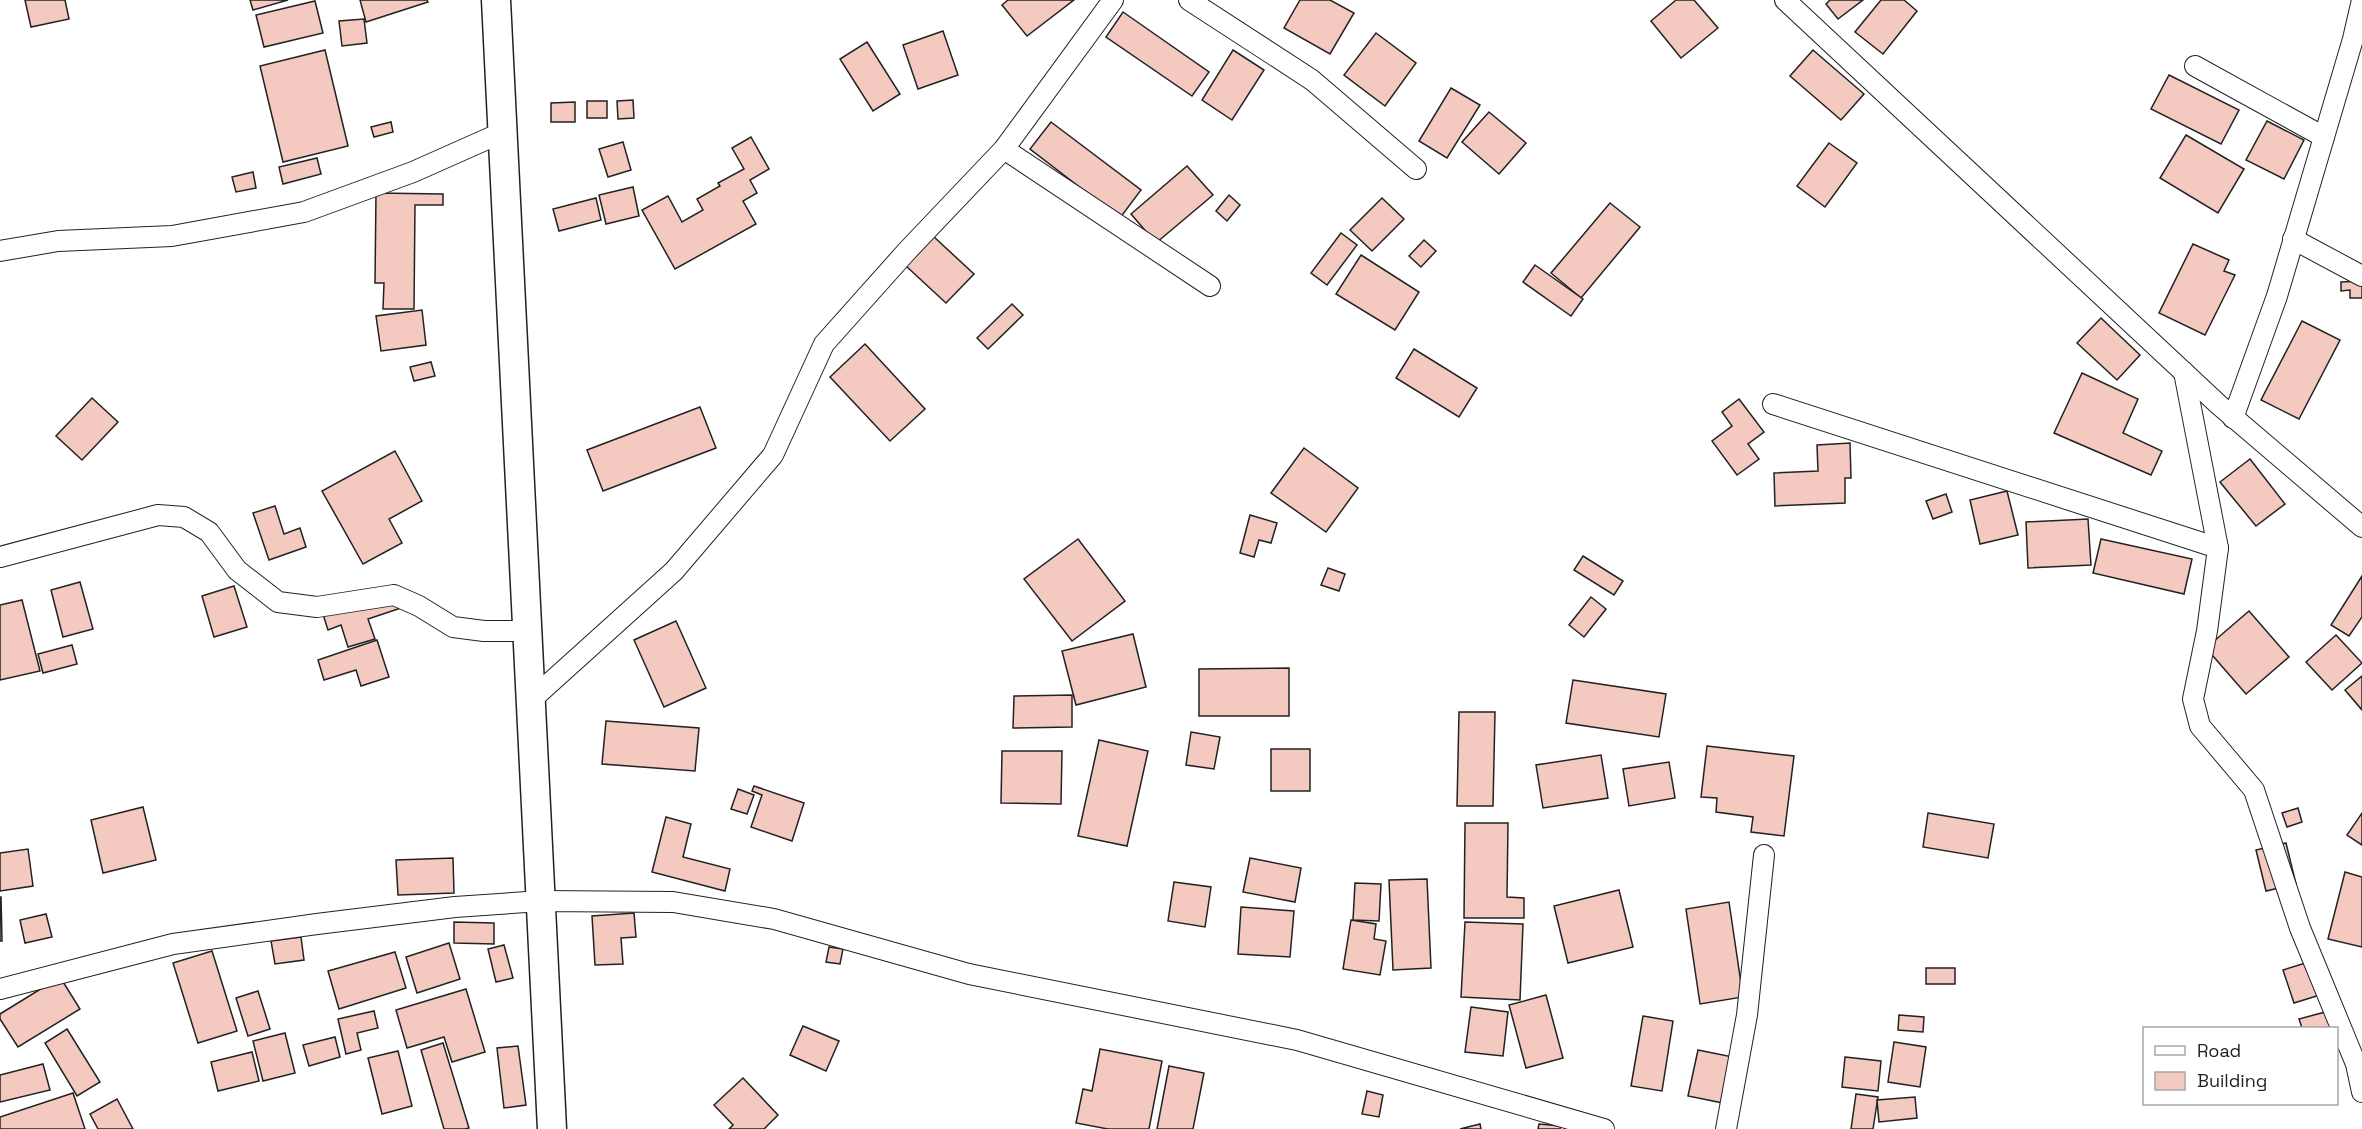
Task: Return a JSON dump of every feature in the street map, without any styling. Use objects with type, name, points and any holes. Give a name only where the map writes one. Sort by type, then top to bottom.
[{"type":"main road","points":[[496,0],[552,1129]]},
{"type":"street","points":[[531,700],[674,571],[773,455],[824,344],[907,251],[1004,149],[1113,0]]},
{"type":"street","points":[[1189,0],[1311,81],[1416,169]]},
{"type":"street","points":[[1785,0],[2233,418],[2362,527]]},
{"type":"street","points":[[2233,418],[2277,296],[2353,39],[2362,0]]},
{"type":"street","points":[[2195,66],[2324,137]]},
{"type":"street","points":[[0,251],[58,241],[172,237],[304,212],[413,172],[503,132]]},
{"type":"street","points":[[1004,149],[1210,286]]},
{"type":"street","points":[[2293,239],[2362,276]]},
{"type":"street","points":[[2184,372],[2218,548],[2207,631],[2193,699],[2200,726],[2254,790],[2300,928],[2356,1064],[2362,1092]]},
{"type":"street","points":[[1773,404],[2218,548]]},
{"type":"street","points":[[0,557],[158,515],[184,517],[208,532],[237,570],[278,602],[317,607],[394,595],[419,606],[453,627],[484,631],[528,630]]},
{"type":"street","points":[[1726,1129],[1747,1015],[1764,855]]},
{"type":"street","points":[[0,989],[173,944],[455,907],[542,902],[673,902],[774,919],[969,974],[1297,1040],[1604,1129]]},
{"type":"building","points":[[25,0],[65,0],[69,19],[31,27]]},
{"type":"building","points":[[250,0],[288,0],[253,10]]},
{"type":"building","points":[[360,0],[427,0],[428,2],[366,22]]},
{"type":"building","points":[[1008,0],[1074,0],[1027,36],[1002,5]]},
{"type":"building","points":[[1300,0],[1330,0],[1354,13],[1330,54],[1284,28]]},
{"type":"building","points":[[1676,0],[1694,0],[1718,28],[1681,58],[1651,21]]},
{"type":"building","points":[[1830,0],[1863,0],[1838,19],[1826,4]]},
{"type":"building","points":[[1881,0],[1904,0],[1917,11],[1883,54],[1855,32]]},
{"type":"building","points":[[315,1],[323,33],[264,47],[256,15]]},
{"type":"building","points":[[1123,12],[1209,72],[1192,96],[1106,37]]},
{"type":"building","points":[[364,19],[367,43],[342,46],[339,21]]},
{"type":"building","points":[[943,31],[958,75],[918,89],[903,45]]},
{"type":"building","points":[[1376,33],[1416,63],[1385,106],[1344,75]]},
{"type":"building","points":[[867,42],[900,94],[873,111],[840,59]]},
{"type":"building","points":[[325,50],[348,146],[283,162],[260,66]]},
{"type":"building","points":[[1233,50],[1264,70],[1232,120],[1202,100]]},
{"type":"building","points":[[1813,50],[1864,94],[1841,120],[1790,76]]},
{"type":"building","points":[[2169,75],[2239,110],[2221,144],[2151,109]]},
{"type":"building","points":[[1451,88],[1480,105],[1447,158],[1419,141]]},
{"type":"building","points":[[633,100],[634,118],[618,119],[617,101]]},
{"type":"building","points":[[587,101],[607,101],[607,118],[587,118]]},
{"type":"building","points":[[575,102],[575,122],[551,122],[551,103]]},
{"type":"building","points":[[1489,112],[1526,143],[1499,174],[1462,142]]},
{"type":"building","points":[[2267,121],[2304,140],[2284,179],[2246,160]]},
{"type":"building","points":[[391,122],[393,132],[374,137],[371,127]]},
{"type":"building","points":[[1051,122],[1141,190],[1120,218],[1030,149]]},
{"type":"building","points":[[2186,135],[2244,169],[2218,213],[2160,178]]},
{"type":"building","points":[[751,137],[769,169],[750,180],[757,193],[743,201],[756,224],[675,269],[642,210],[668,196],[682,222],[703,210],[697,199],[720,186],[718,183],[744,169],[732,148]]},
{"type":"building","points":[[623,142],[631,170],[608,177],[599,149]]},
{"type":"building","points":[[1829,143],[1857,163],[1825,207],[1797,186]]},
{"type":"building","points":[[317,158],[321,174],[283,184],[279,167]]},
{"type":"building","points":[[1187,166],[1213,195],[1156,243],[1131,214]]},
{"type":"building","points":[[253,172],[256,188],[236,192],[232,177]]},
{"type":"building","points":[[633,187],[639,216],[606,224],[599,195]]},
{"type":"building","points":[[376,193],[443,194],[443,205],[415,205],[414,309],[383,309],[384,283],[375,283]]},
{"type":"building","points":[[1229,195],[1240,205],[1227,221],[1216,211]]},
{"type":"building","points":[[596,198],[601,220],[559,231],[553,209]]},
{"type":"building","points":[[1382,198],[1404,219],[1372,251],[1350,230]]},
{"type":"building","points":[[1610,203],[1640,227],[1581,298],[1551,273]]},
{"type":"building","points":[[1341,233],[1357,245],[1327,285],[1311,273]]},
{"type":"building","points":[[933,236],[974,274],[946,303],[906,266]]},
{"type":"building","points":[[1424,240],[1436,251],[1421,267],[1409,256]]},
{"type":"building","points":[[2193,244],[2229,260],[2224,271],[2235,275],[2205,335],[2159,313]]},
{"type":"building","points":[[1361,255],[1419,292],[1395,330],[1336,294]]},
{"type":"building","points":[[1535,265],[1583,299],[1571,316],[1523,282]]},
{"type":"building","points":[[2362,281],[2362,298],[2350,298],[2350,290],[2341,291],[2341,282]]},
{"type":"building","points":[[1012,304],[1023,315],[988,349],[977,338]]},
{"type":"building","points":[[422,310],[426,345],[381,351],[376,316]]},
{"type":"building","points":[[2101,318],[2140,355],[2117,380],[2077,343]]},
{"type":"building","points":[[2302,321],[2340,340],[2299,419],[2261,400]]},
{"type":"building","points":[[865,344],[925,409],[890,441],[830,377]]},
{"type":"building","points":[[1414,349],[1477,388],[1459,417],[1396,378]]},
{"type":"building","points":[[431,362],[435,376],[414,381],[410,367]]},
{"type":"building","points":[[2082,373],[2138,399],[2123,433],[2162,451],[2151,475],[2054,433]]},
{"type":"building","points":[[92,398],[118,422],[82,460],[56,436]]},
{"type":"building","points":[[1739,399],[1764,432],[1748,444],[1759,459],[1737,475],[1712,441],[1732,426],[1722,412]]},
{"type":"building","points":[[700,407],[716,448],[603,491],[587,450]]},
{"type":"building","points":[[1850,443],[1851,478],[1845,478],[1845,503],[1775,506],[1774,473],[1818,471],[1817,445]]},
{"type":"building","points":[[1304,448],[1358,488],[1326,532],[1271,493]]},
{"type":"building","points":[[395,451],[422,501],[389,519],[402,543],[363,564],[322,491]]},
{"type":"building","points":[[2250,459],[2285,504],[2256,526],[2220,482]]},
{"type":"building","points":[[2007,491],[2018,535],[1980,544],[1970,500]]},
{"type":"building","points":[[1946,494],[1952,512],[1933,519],[1926,501]]},
{"type":"building","points":[[275,506],[284,534],[300,528],[306,547],[269,560],[253,513]]},
{"type":"building","points":[[1250,515],[1277,523],[1271,543],[1259,540],[1254,557],[1240,553]]},
{"type":"building","points":[[2088,519],[2091,565],[2028,568],[2026,522]]},
{"type":"building","points":[[1078,539],[1125,601],[1072,641],[1024,579]]},
{"type":"building","points":[[2101,539],[2192,559],[2184,594],[2093,573]]},
{"type":"building","points":[[1583,556],[1623,581],[1614,595],[1574,570]]},
{"type":"building","points":[[1328,568],[1345,574],[1339,591],[1321,585]]},
{"type":"building","points":[[2362,576],[2362,617],[2349,636],[2331,625]]},
{"type":"building","points":[[80,582],[93,629],[63,637],[51,590]]},
{"type":"building","points":[[394,585],[401,608],[368,619],[375,639],[348,647],[341,625],[328,630],[321,608]]},
{"type":"building","points":[[234,586],[247,627],[214,637],[202,596]]},
{"type":"building","points":[[1591,597],[1606,609],[1584,637],[1569,625]]},
{"type":"building","points":[[22,600],[40,671],[0,680],[0,605]]},
{"type":"building","points":[[2249,611],[2289,657],[2246,694],[2206,648]]},
{"type":"building","points":[[676,621],[706,688],[664,707],[634,640]]},
{"type":"building","points":[[1133,634],[1146,687],[1076,705],[1062,651]]},
{"type":"building","points":[[2336,635],[2362,663],[2332,690],[2306,662]]},
{"type":"building","points":[[377,640],[389,677],[361,686],[356,670],[324,680],[318,660]]},
{"type":"building","points":[[72,645],[77,664],[43,673],[38,654]]},
{"type":"building","points":[[1289,668],[1289,716],[1199,716],[1199,669]]},
{"type":"building","points":[[2362,676],[2362,710],[2345,690]]},
{"type":"building","points":[[1573,680],[1666,694],[1659,737],[1566,723]]},
{"type":"building","points":[[1072,695],[1072,727],[1013,728],[1014,696]]},
{"type":"building","points":[[1459,712],[1495,712],[1493,806],[1457,806]]},
{"type":"building","points":[[606,721],[699,728],[695,771],[602,764]]},
{"type":"building","points":[[1191,732],[1220,737],[1214,769],[1186,765]]},
{"type":"building","points":[[1099,740],[1148,751],[1127,846],[1078,836]]},
{"type":"building","points":[[1707,746],[1794,756],[1784,836],[1751,832],[1753,817],[1716,812],[1717,798],[1701,797]]},
{"type":"building","points":[[1271,749],[1310,749],[1310,791],[1271,791]]},
{"type":"building","points":[[1002,751],[1062,751],[1061,804],[1001,803]]},
{"type":"building","points":[[1601,755],[1608,798],[1543,808],[1536,765]]},
{"type":"building","points":[[1669,762],[1675,798],[1629,806],[1623,769]]},
{"type":"building","points":[[754,786],[804,803],[792,841],[751,827],[762,795],[752,791]]},
{"type":"building","points":[[738,789],[754,795],[747,814],[731,809]]},
{"type":"building","points":[[143,807],[156,860],[103,873],[91,820]]},
{"type":"building","points":[[2298,808],[2302,822],[2287,827],[2282,813]]},
{"type":"building","points":[[1928,813],[1994,824],[1988,858],[1923,847]]},
{"type":"building","points":[[2362,813],[2362,845],[2347,835]]},
{"type":"building","points":[[666,817],[691,824],[683,857],[730,869],[725,891],[652,872]]},
{"type":"building","points":[[1465,823],[1508,823],[1507,897],[1524,898],[1524,918],[1464,918]]},
{"type":"building","points":[[2286,843],[2296,884],[2266,891],[2256,850]]},
{"type":"building","points":[[28,849],[33,886],[0,891],[0,853]]},
{"type":"building","points":[[453,858],[454,893],[398,895],[396,860]]},
{"type":"building","points":[[1250,858],[1301,868],[1295,902],[1243,892]]},
{"type":"building","points":[[2345,872],[2362,877],[2362,947],[2328,939]]},
{"type":"building","points":[[1427,879],[1431,968],[1393,970],[1389,880]]},
{"type":"building","points":[[1174,882],[1211,887],[1205,927],[1168,921]]},
{"type":"building","points":[[1355,883],[1381,884],[1379,921],[1353,920]]},
{"type":"building","points":[[1619,890],[1633,947],[1568,963],[1554,906]]},
{"type":"building","points":[[0,897],[2,941],[0,941]]},
{"type":"building","points":[[1729,902],[1743,997],[1700,1004],[1686,909]]},
{"type":"building","points":[[1241,907],[1294,911],[1290,957],[1238,954]]},
{"type":"building","points":[[634,913],[636,937],[621,938],[623,964],[595,965],[592,916]]},
{"type":"building","points":[[46,914],[52,937],[25,943],[20,920]]},
{"type":"building","points":[[1351,920],[1376,924],[1374,939],[1386,941],[1380,975],[1343,969]]},
{"type":"building","points":[[454,922],[494,923],[494,944],[454,943]]},
{"type":"building","points":[[1465,922],[1523,924],[1520,1000],[1461,997]]},
{"type":"building","points":[[301,937],[304,960],[275,964],[271,941]]},
{"type":"building","points":[[449,943],[460,979],[417,993],[406,957]]},
{"type":"building","points":[[504,945],[513,978],[496,982],[488,949]]},
{"type":"building","points":[[829,947],[843,949],[840,964],[826,962]]},
{"type":"building","points":[[212,951],[237,1031],[198,1043],[173,963]]},
{"type":"building","points":[[395,952],[406,988],[339,1009],[328,971]]},
{"type":"building","points":[[2312,961],[2323,994],[2294,1003],[2283,970]]},
{"type":"building","points":[[1926,968],[1955,968],[1955,984],[1926,984]]},
{"type":"building","points":[[60,977],[80,1009],[18,1047],[0,1019],[0,1014]]},
{"type":"building","points":[[466,989],[485,1052],[452,1062],[444,1037],[407,1048],[396,1010]]},
{"type":"building","points":[[258,991],[270,1029],[248,1036],[236,998]]},
{"type":"building","points":[[1546,995],[1563,1058],[1526,1068],[1509,1005]]},
{"type":"building","points":[[1471,1007],[1508,1012],[1503,1056],[1465,1052]]},
{"type":"building","points":[[374,1011],[378,1028],[357,1033],[361,1050],[346,1054],[338,1019]]},
{"type":"building","points":[[2329,1011],[2334,1027],[2302,1027],[2299,1019]]},
{"type":"building","points":[[1899,1015],[1924,1017],[1923,1032],[1898,1030]]},
{"type":"building","points":[[1643,1016],[1673,1021],[1662,1091],[1631,1086]]},
{"type":"building","points":[[803,1026],[839,1041],[826,1071],[790,1055]]},
{"type":"building","points":[[67,1029],[100,1082],[77,1096],[45,1043]]},
{"type":"building","points":[[285,1033],[295,1073],[263,1081],[253,1041]]},
{"type":"building","points":[[335,1037],[340,1057],[309,1066],[303,1045]]},
{"type":"building","points":[[1894,1042],[1926,1047],[1920,1087],[1888,1082]]},
{"type":"building","points":[[443,1043],[469,1128],[444,1129],[421,1050]]},
{"type":"building","points":[[518,1046],[526,1105],[504,1108],[497,1048]]},
{"type":"building","points":[[1100,1049],[1162,1061],[1149,1129],[1108,1129],[1076,1123],[1083,1089],[1092,1091]]},
{"type":"building","points":[[1698,1050],[1733,1057],[1723,1103],[1688,1096]]},
{"type":"building","points":[[398,1051],[412,1106],[382,1114],[368,1058]]},
{"type":"building","points":[[252,1052],[259,1081],[218,1091],[211,1062]]},
{"type":"building","points":[[1845,1057],[1881,1061],[1878,1091],[1842,1087]]},
{"type":"building","points":[[43,1064],[50,1090],[0,1102],[0,1075]]},
{"type":"building","points":[[1169,1066],[1204,1073],[1193,1129],[1157,1129]]},
{"type":"building","points":[[743,1078],[778,1115],[764,1129],[729,1129],[733,1125],[714,1105]]},
{"type":"building","points":[[1367,1091],[1383,1095],[1379,1117],[1362,1114]]},
{"type":"building","points":[[73,1093],[85,1129],[0,1129],[0,1117]]},
{"type":"building","points":[[1856,1094],[1878,1097],[1873,1129],[1851,1129]]},
{"type":"building","points":[[1915,1097],[1917,1118],[1879,1122],[1877,1100]]},
{"type":"building","points":[[117,1099],[133,1129],[98,1129],[90,1114]]},
{"type":"building","points":[[1480,1124],[1481,1129],[1460,1129]]},
{"type":"building","points":[[1539,1124],[1561,1126],[1560,1129],[1538,1129]]}]
